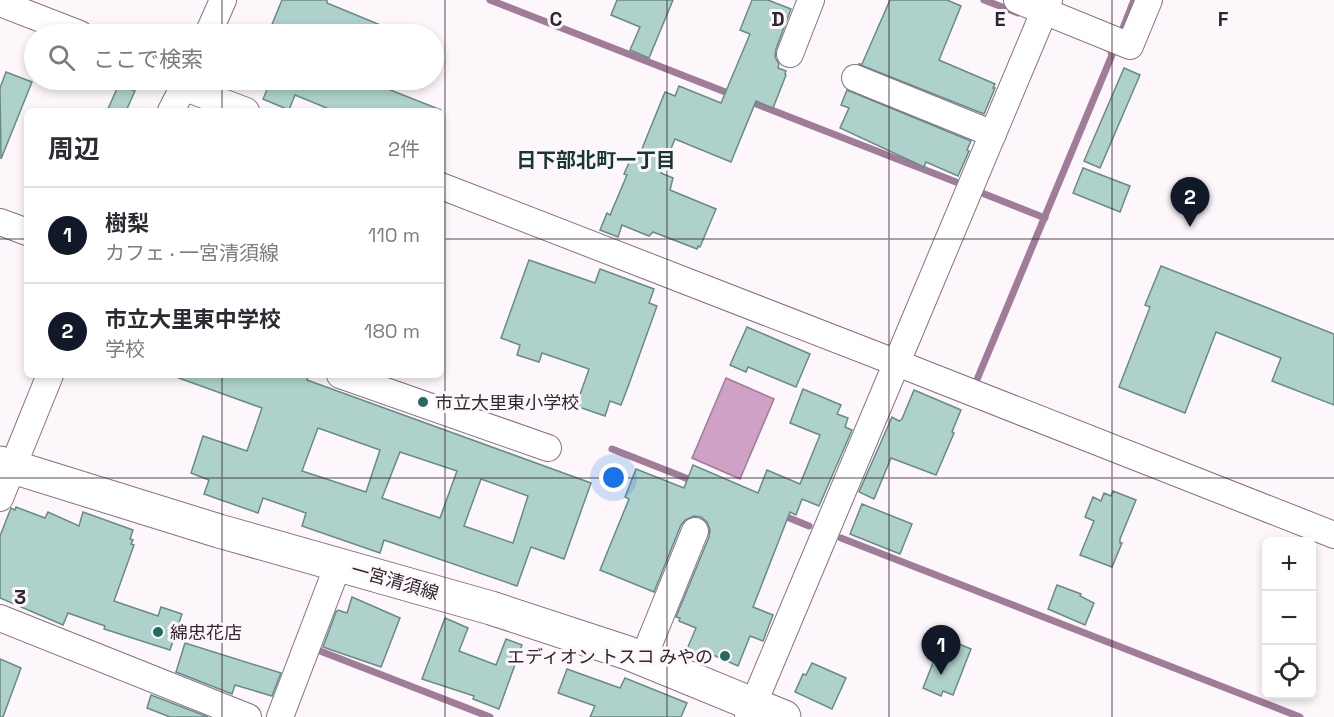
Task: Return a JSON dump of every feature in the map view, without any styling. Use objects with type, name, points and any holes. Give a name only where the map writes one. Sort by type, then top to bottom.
[{"type":"main road","name":"一宮清須線","points":[[6,465],[338,565],[491,608],[643,659],[751,711],[784,717]]},
{"type":"street","points":[[212,24],[223,0]]},
{"type":"street","points":[[790,54],[812,0]]},
{"type":"street","points":[[1017,0],[1046,5],[1130,46],[1149,0]]},
{"type":"street","points":[[0,3],[54,24]]},
{"type":"street","points":[[751,711],[1046,5]]},
{"type":"street","points":[[855,78],[993,134]]},
{"type":"street","points":[[172,108],[182,90]]},
{"type":"street","points":[[200,90],[239,108]]},
{"type":"street","points":[[444,187],[1334,535]]},
{"type":"street","points":[[0,222],[24,231]]},
{"type":"street","points":[[0,498],[6,465],[49,378]]},
{"type":"street","points":[[349,378],[548,448]]},
{"type":"street","points":[[643,659],[695,531]]},
{"type":"street","points":[[280,717],[338,565]]},
{"type":"street","points":[[0,618],[248,717]]},
{"type":"shaded area","points":[[726,378],[774,399],[740,479],[692,458]]},
{"type":"building","points":[[282,0],[327,0],[327,3],[378,24],[272,24]]},
{"type":"building","points":[[617,0],[673,0],[649,58],[630,50],[640,27],[611,15]]},
{"type":"building","points":[[752,0],[768,0],[791,9],[776,49],[775,57],[779,64],[778,68],[786,71],[786,75],[773,108],[756,101],[731,162],[675,139],[661,173],[673,178],[670,190],[716,209],[700,247],[698,246],[697,249],[653,232],[649,236],[622,225],[618,237],[600,230],[607,213],[610,215],[627,175],[624,174],[631,158],[637,161],[665,92],[675,96],[679,86],[721,103],[750,34],[740,30]]},
{"type":"building","points":[[890,0],[947,0],[961,6],[939,60],[995,84],[984,114],[858,64],[862,64]]},
{"type":"building","points":[[1124,68],[1140,75],[1100,168],[1084,161]]},
{"type":"building","points":[[6,72],[24,79],[24,90],[29,90],[1,159],[0,88]]},
{"type":"building","points":[[116,90],[135,91],[127,108],[108,108]]},
{"type":"building","points":[[267,90],[390,90],[436,108],[327,108],[295,95],[290,108],[284,108],[263,99]]},
{"type":"building","points":[[847,90],[971,141],[958,176],[926,162],[924,167],[840,128],[849,108],[841,105]]},
{"type":"building","points":[[1083,168],[1130,186],[1120,212],[1073,193]]},
{"type":"building","points":[[529,260],[595,283],[600,269],[654,289],[649,303],[657,306],[621,405],[610,401],[605,416],[576,406],[589,369],[542,353],[539,362],[517,355],[520,345],[501,338]]},
{"type":"building","points":[[1161,266],[1334,334],[1334,405],[1272,381],[1281,358],[1216,332],[1185,413],[1119,387],[1150,307],[1145,305]]},
{"type":"building","points":[[747,327],[810,354],[796,387],[748,367],[746,372],[730,365]]},
{"type":"building","points":[[179,378],[308,378],[307,380],[591,483],[564,559],[531,547],[517,586],[384,540],[380,553],[302,526],[306,513],[263,498],[258,513],[204,494],[209,480],[191,473],[203,436],[247,451],[262,408]],"holes":[[[318,428],[380,450],[366,492],[302,471]],[[400,452],[457,471],[440,518],[382,498]],[[481,479],[528,496],[513,543],[464,526]]]},
{"type":"building","points":[[803,389],[841,405],[837,414],[848,418],[845,427],[852,430],[819,506],[802,499],[796,515],[790,512],[753,607],[773,615],[763,641],[750,636],[738,666],[711,654],[710,658],[687,649],[696,628],[679,621],[680,618],[676,617],[709,537],[710,530],[707,522],[701,517],[694,516],[685,520],[681,525],[654,592],[600,570],[629,499],[625,497],[636,469],[684,488],[693,465],[758,493],[767,470],[800,484],[820,435],[790,423]]},
{"type":"building","points":[[914,390],[961,410],[952,432],[954,433],[936,475],[891,458],[874,499],[859,492],[892,417],[899,421],[902,419]]},
{"type":"building","points":[[1113,491],[1136,500],[1120,539],[1122,543],[1112,567],[1080,555],[1094,521],[1085,517],[1093,497],[1101,501],[1104,493],[1111,496]]},
{"type":"building","points":[[862,504],[912,524],[900,554],[850,534]]},
{"type":"building","points":[[16,507],[45,518],[48,512],[79,526],[83,512],[133,530],[130,539],[133,540],[131,544],[134,545],[114,601],[158,616],[161,607],[182,614],[170,650],[104,629],[105,626],[68,613],[63,625],[0,598],[0,536],[11,508],[15,510]]},
{"type":"building","points":[[1057,585],[1081,594],[1080,596],[1094,603],[1085,625],[1048,609]]},
{"type":"building","points":[[352,597],[400,618],[381,667],[323,647],[336,612],[338,610],[347,613]]},
{"type":"building","points":[[445,618],[468,628],[459,651],[496,665],[506,639],[522,645],[499,709],[473,699],[474,696],[422,679]]},
{"type":"building","points":[[942,640],[951,644],[952,641],[971,649],[953,695],[943,691],[941,696],[923,688]]},
{"type":"building","points":[[185,643],[281,673],[272,696],[235,685],[232,694],[176,672]]},
{"type":"building","points":[[0,659],[21,668],[3,717],[0,717]]},
{"type":"building","points":[[812,663],[846,678],[832,709],[795,692],[803,674],[806,675]]},
{"type":"building","points":[[567,669],[620,688],[625,678],[687,703],[681,717],[590,717],[595,706],[558,693]]},
{"type":"building","points":[[151,695],[208,717],[170,717],[147,708]]},
{"type":"waterway","points":[[490,0],[733,95]]},
{"type":"waterway","points":[[984,0],[1018,13]]},
{"type":"waterway","points":[[1123,28],[1134,0]]},
{"type":"waterway","points":[[976,382],[1112,55],[1110,49],[1105,47]]},
{"type":"waterway","points":[[746,100],[956,182]]},
{"type":"waterway","points":[[982,193],[1045,218]]},
{"type":"waterway","points":[[612,449],[696,482]]},
{"type":"waterway","points":[[782,515],[809,526]]},
{"type":"waterway","points":[[841,538],[1300,717]]},
{"type":"waterway","points":[[314,653],[315,649],[490,717]]},
{"type":"place","name":"市立大里東中学校","points":[[1190,227]]},
{"type":"place","name":"市立大里東小学校","points":[[423,402]]},
{"type":"place","name":"綿忠花店","points":[[158,632]]},
{"type":"place","name":"エディオン トスコ みやの","points":[[725,656]]},
{"type":"place","name":"樹梨","points":[[941,675]]},
{"type":"district","name":"日下部北町一丁目","points":[[596,160]]}]
